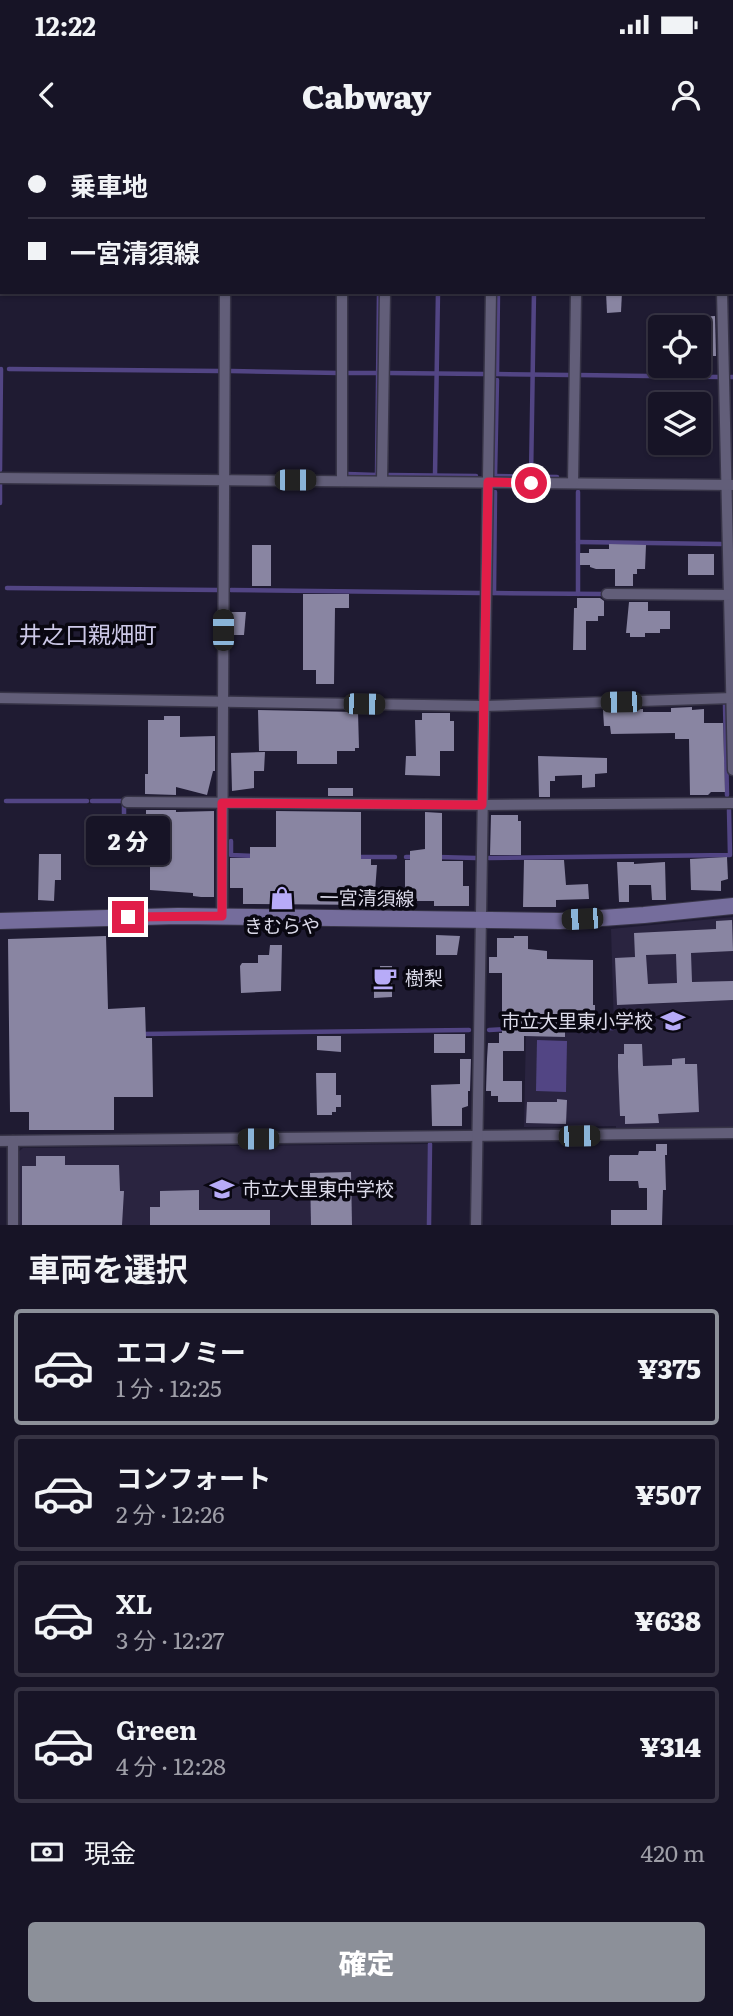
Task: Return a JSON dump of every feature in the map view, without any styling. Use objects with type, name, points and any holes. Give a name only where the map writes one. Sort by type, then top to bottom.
[{"type":"main road","name":"一宮清須線","points":[[0,921],[222,916],[559,921],[733,906]]},
{"type":"street","points":[[222,916],[225,294]]},
{"type":"street","points":[[342,294],[342,481]]},
{"type":"street","points":[[382,481],[385,294]]},
{"type":"street","points":[[476,1225],[491,294]]},
{"type":"street","points":[[573,483],[576,294]]},
{"type":"street","points":[[722,294],[730,485],[733,770]]},
{"type":"street","points":[[0,478],[730,485]]},
{"type":"street","points":[[607,594],[731,595]]},
{"type":"street","points":[[0,698],[484,706],[732,698]]},
{"type":"street","points":[[127,802],[482,805],[733,803]]},
{"type":"street","points":[[0,1141],[733,1133]]},
{"type":"street","points":[[13,1141],[13,1225]]},
{"type":"shaded area","name":"市立大里東小学校","points":[[733,917],[733,1128],[524,1127],[526,1030],[614,1029],[611,929]]},
{"type":"shaded area","points":[[537,1040],[567,1041],[566,1092],[536,1091]]},
{"type":"shaded area","name":"市立大里東中学校","points":[[428,1144],[427,1225],[18,1225],[17,1153],[23,1148]]},
{"type":"building","points":[[606,294],[622,294],[621,312],[607,313]]},
{"type":"building","points":[[711,316],[715,316],[716,356],[711,356]]},
{"type":"building","points":[[609,544],[646,545],[645,569],[637,569],[637,574],[633,574],[633,586],[615,586],[615,569],[596,569],[590,565],[580,565],[580,553],[589,553],[589,549],[609,549]]},
{"type":"building","points":[[252,545],[271,545],[271,586],[252,586]]},
{"type":"building","points":[[688,554],[714,554],[714,575],[688,575]]},
{"type":"building","points":[[303,594],[349,594],[349,608],[335,608],[334,684],[316,684],[316,670],[303,670]]},
{"type":"building","points":[[577,598],[600,598],[604,601],[604,616],[598,616],[598,621],[586,621],[586,650],[573,650],[574,608],[577,608]]},
{"type":"building","points":[[629,602],[648,602],[648,611],[670,611],[670,629],[660,629],[660,633],[645,633],[645,637],[630,637],[630,633],[626,633]]},
{"type":"building","points":[[231,612],[246,612],[244,635],[231,635]]},
{"type":"building","points":[[692,707],[692,710],[704,709],[704,723],[723,723],[725,792],[690,795],[689,739],[675,739],[675,733],[611,734],[610,726],[604,726],[603,710],[643,709],[643,712],[671,712],[671,708]]},
{"type":"building","points":[[258,710],[358,712],[359,748],[355,748],[355,751],[337,751],[337,764],[297,764],[297,751],[259,751]]},
{"type":"building","points":[[422,713],[450,713],[450,721],[454,721],[454,751],[440,751],[440,776],[405,775],[406,756],[416,756],[415,720],[422,720]]},
{"type":"building","points":[[164,716],[180,716],[180,737],[215,736],[215,771],[207,795],[176,787],[176,795],[145,794],[145,774],[148,774],[148,720],[164,720]]},
{"type":"building","points":[[265,752],[264,771],[254,771],[254,788],[232,791],[231,753]]},
{"type":"building","points":[[538,756],[607,758],[607,773],[595,774],[595,787],[582,788],[582,775],[555,776],[555,781],[550,781],[550,797],[539,797]]},
{"type":"building","points":[[328,788],[353,788],[353,796],[328,796]]},
{"type":"building","points":[[146,810],[214,811],[214,897],[150,890],[150,851],[157,850],[156,817],[146,817]]},
{"type":"building","points":[[276,811],[361,812],[361,859],[371,859],[371,865],[377,865],[374,905],[243,904],[243,888],[230,888],[230,858],[250,858],[250,847],[276,847]]},
{"type":"building","points":[[425,812],[442,813],[442,861],[463,861],[463,886],[469,886],[469,906],[434,906],[434,901],[405,901],[405,860],[410,860],[410,851],[425,849]]},
{"type":"building","points":[[491,815],[518,815],[518,821],[521,821],[521,855],[490,855]]},
{"type":"building","points":[[39,854],[61,854],[61,880],[55,880],[54,901],[38,900]]},
{"type":"building","points":[[727,857],[728,879],[721,881],[721,891],[691,890],[690,859]]},
{"type":"building","points":[[524,860],[564,860],[566,885],[588,884],[589,899],[556,900],[556,907],[523,907]]},
{"type":"building","points":[[617,862],[665,862],[666,900],[652,900],[651,885],[629,885],[629,902],[619,902]]},
{"type":"building","points":[[732,920],[733,951],[691,953],[692,982],[733,981],[733,1000],[617,1005],[615,958],[635,957],[634,933],[716,929],[716,921]],"holes":[[[676,954],[677,983],[648,984],[646,955]]]},
{"type":"building","points":[[436,935],[460,936],[457,955],[436,955]]},
{"type":"building","points":[[106,936],[108,1009],[145,1007],[146,1038],[152,1038],[153,1097],[114,1097],[114,1130],[29,1130],[29,1112],[10,1112],[8,939]]},
{"type":"building","points":[[528,936],[528,949],[547,951],[547,959],[593,960],[595,1023],[565,1023],[565,1037],[524,1036],[524,1051],[503,1051],[503,1081],[522,1081],[522,1102],[498,1102],[498,1096],[491,1096],[491,1091],[486,1091],[488,1043],[499,1043],[499,1033],[502,1033],[502,973],[489,973],[489,957],[497,957],[497,938]]},
{"type":"building","points":[[270,945],[282,945],[281,991],[241,993],[240,966],[242,963],[258,963],[258,955],[269,955]]},
{"type":"building","points":[[380,966],[392,966],[392,997],[374,998],[374,969],[380,969]]},
{"type":"building","points":[[434,1034],[465,1034],[465,1053],[434,1053]]},
{"type":"building","points":[[317,1036],[341,1036],[341,1052],[317,1050]]},
{"type":"building","points":[[624,1044],[642,1044],[643,1066],[672,1065],[672,1059],[685,1058],[685,1064],[697,1064],[699,1112],[658,1114],[659,1123],[625,1124],[625,1116],[620,1116],[618,1067],[618,1054],[624,1054]]},
{"type":"building","points":[[460,1059],[471,1059],[468,1106],[462,1108],[462,1126],[432,1126],[431,1085],[460,1084]]},
{"type":"building","points":[[316,1073],[336,1073],[336,1095],[341,1095],[341,1107],[336,1107],[336,1112],[332,1112],[332,1115],[317,1115]]},
{"type":"building","points":[[557,1099],[567,1100],[566,1124],[526,1123],[527,1102],[557,1102]]},
{"type":"building","points":[[656,1144],[667,1144],[662,1225],[611,1225],[611,1210],[647,1210],[647,1188],[639,1188],[638,1181],[609,1181],[610,1155],[638,1155],[639,1151],[656,1151]]},
{"type":"building","points":[[36,1156],[65,1156],[65,1165],[119,1165],[120,1191],[124,1191],[122,1225],[22,1225],[22,1166],[36,1166]]},
{"type":"building","points":[[351,1172],[352,1225],[311,1225],[310,1173]]},
{"type":"building","points":[[199,1190],[199,1210],[270,1210],[270,1225],[150,1225],[150,1207],[160,1207],[160,1191]]},
{"type":"waterway","points":[[347,474],[377,475],[379,294]]},
{"type":"waterway","points":[[435,475],[438,294]]},
{"type":"waterway","points":[[497,374],[498,294]]},
{"type":"waterway","points":[[531,477],[534,294]]},
{"type":"waterway","points":[[0,470],[1,369]]},
{"type":"waterway","points":[[9,369],[219,371]]},
{"type":"waterway","points":[[231,371],[339,375]]},
{"type":"waterway","points":[[348,373],[378,373]]},
{"type":"waterway","points":[[389,373],[483,374]]},
{"type":"waterway","points":[[496,374],[569,375]]},
{"type":"waterway","points":[[578,375],[718,377]]},
{"type":"waterway","points":[[495,476],[497,380]]},
{"type":"waterway","points":[[389,475],[476,476]]},
{"type":"waterway","points":[[495,476],[557,477]]},
{"type":"waterway","points":[[0,484],[0,503]]},
{"type":"waterway","points":[[494,593],[495,492]]},
{"type":"waterway","points":[[578,492],[578,594]]},
{"type":"waterway","points":[[578,542],[721,544]]},
{"type":"waterway","points":[[7,588],[217,590]]},
{"type":"waterway","points":[[231,590],[480,593]]},
{"type":"waterway","points":[[493,593],[604,594]]},
{"type":"waterway","points":[[725,704],[727,795]]},
{"type":"waterway","points":[[6,801],[87,801]]},
{"type":"waterway","points":[[92,801],[124,801],[124,847],[160,846]]},
{"type":"waterway","points":[[489,858],[730,855],[729,810]]},
{"type":"waterway","points":[[231,841],[231,855],[254,856]]},
{"type":"waterway","points":[[357,857],[395,857]]},
{"type":"waterway","points":[[406,857],[416,857]]},
{"type":"waterway","points":[[438,857],[476,858]]},
{"type":"waterway","points":[[561,1029],[613,1028]]},
{"type":"waterway","points":[[489,1030],[507,1029]]},
{"type":"waterway","points":[[141,1034],[469,1030]]},
{"type":"waterway","points":[[429,1225],[430,1144]]},
{"type":"place","name":"きむらや","points":[[282,898]]},
{"type":"place","name":"樹梨","points":[[385,978]]},
{"type":"place","name":"市立大里東小学校","points":[[673,1021]]},
{"type":"place","name":"市立大里東中学校","points":[[222,1189]]},
{"type":"district","name":"井之口親畑町","points":[[88,635]]},
{"type":"route","points":[[128,917],[222,916],[222,803],[482,805],[488,482],[531,483]]}]
